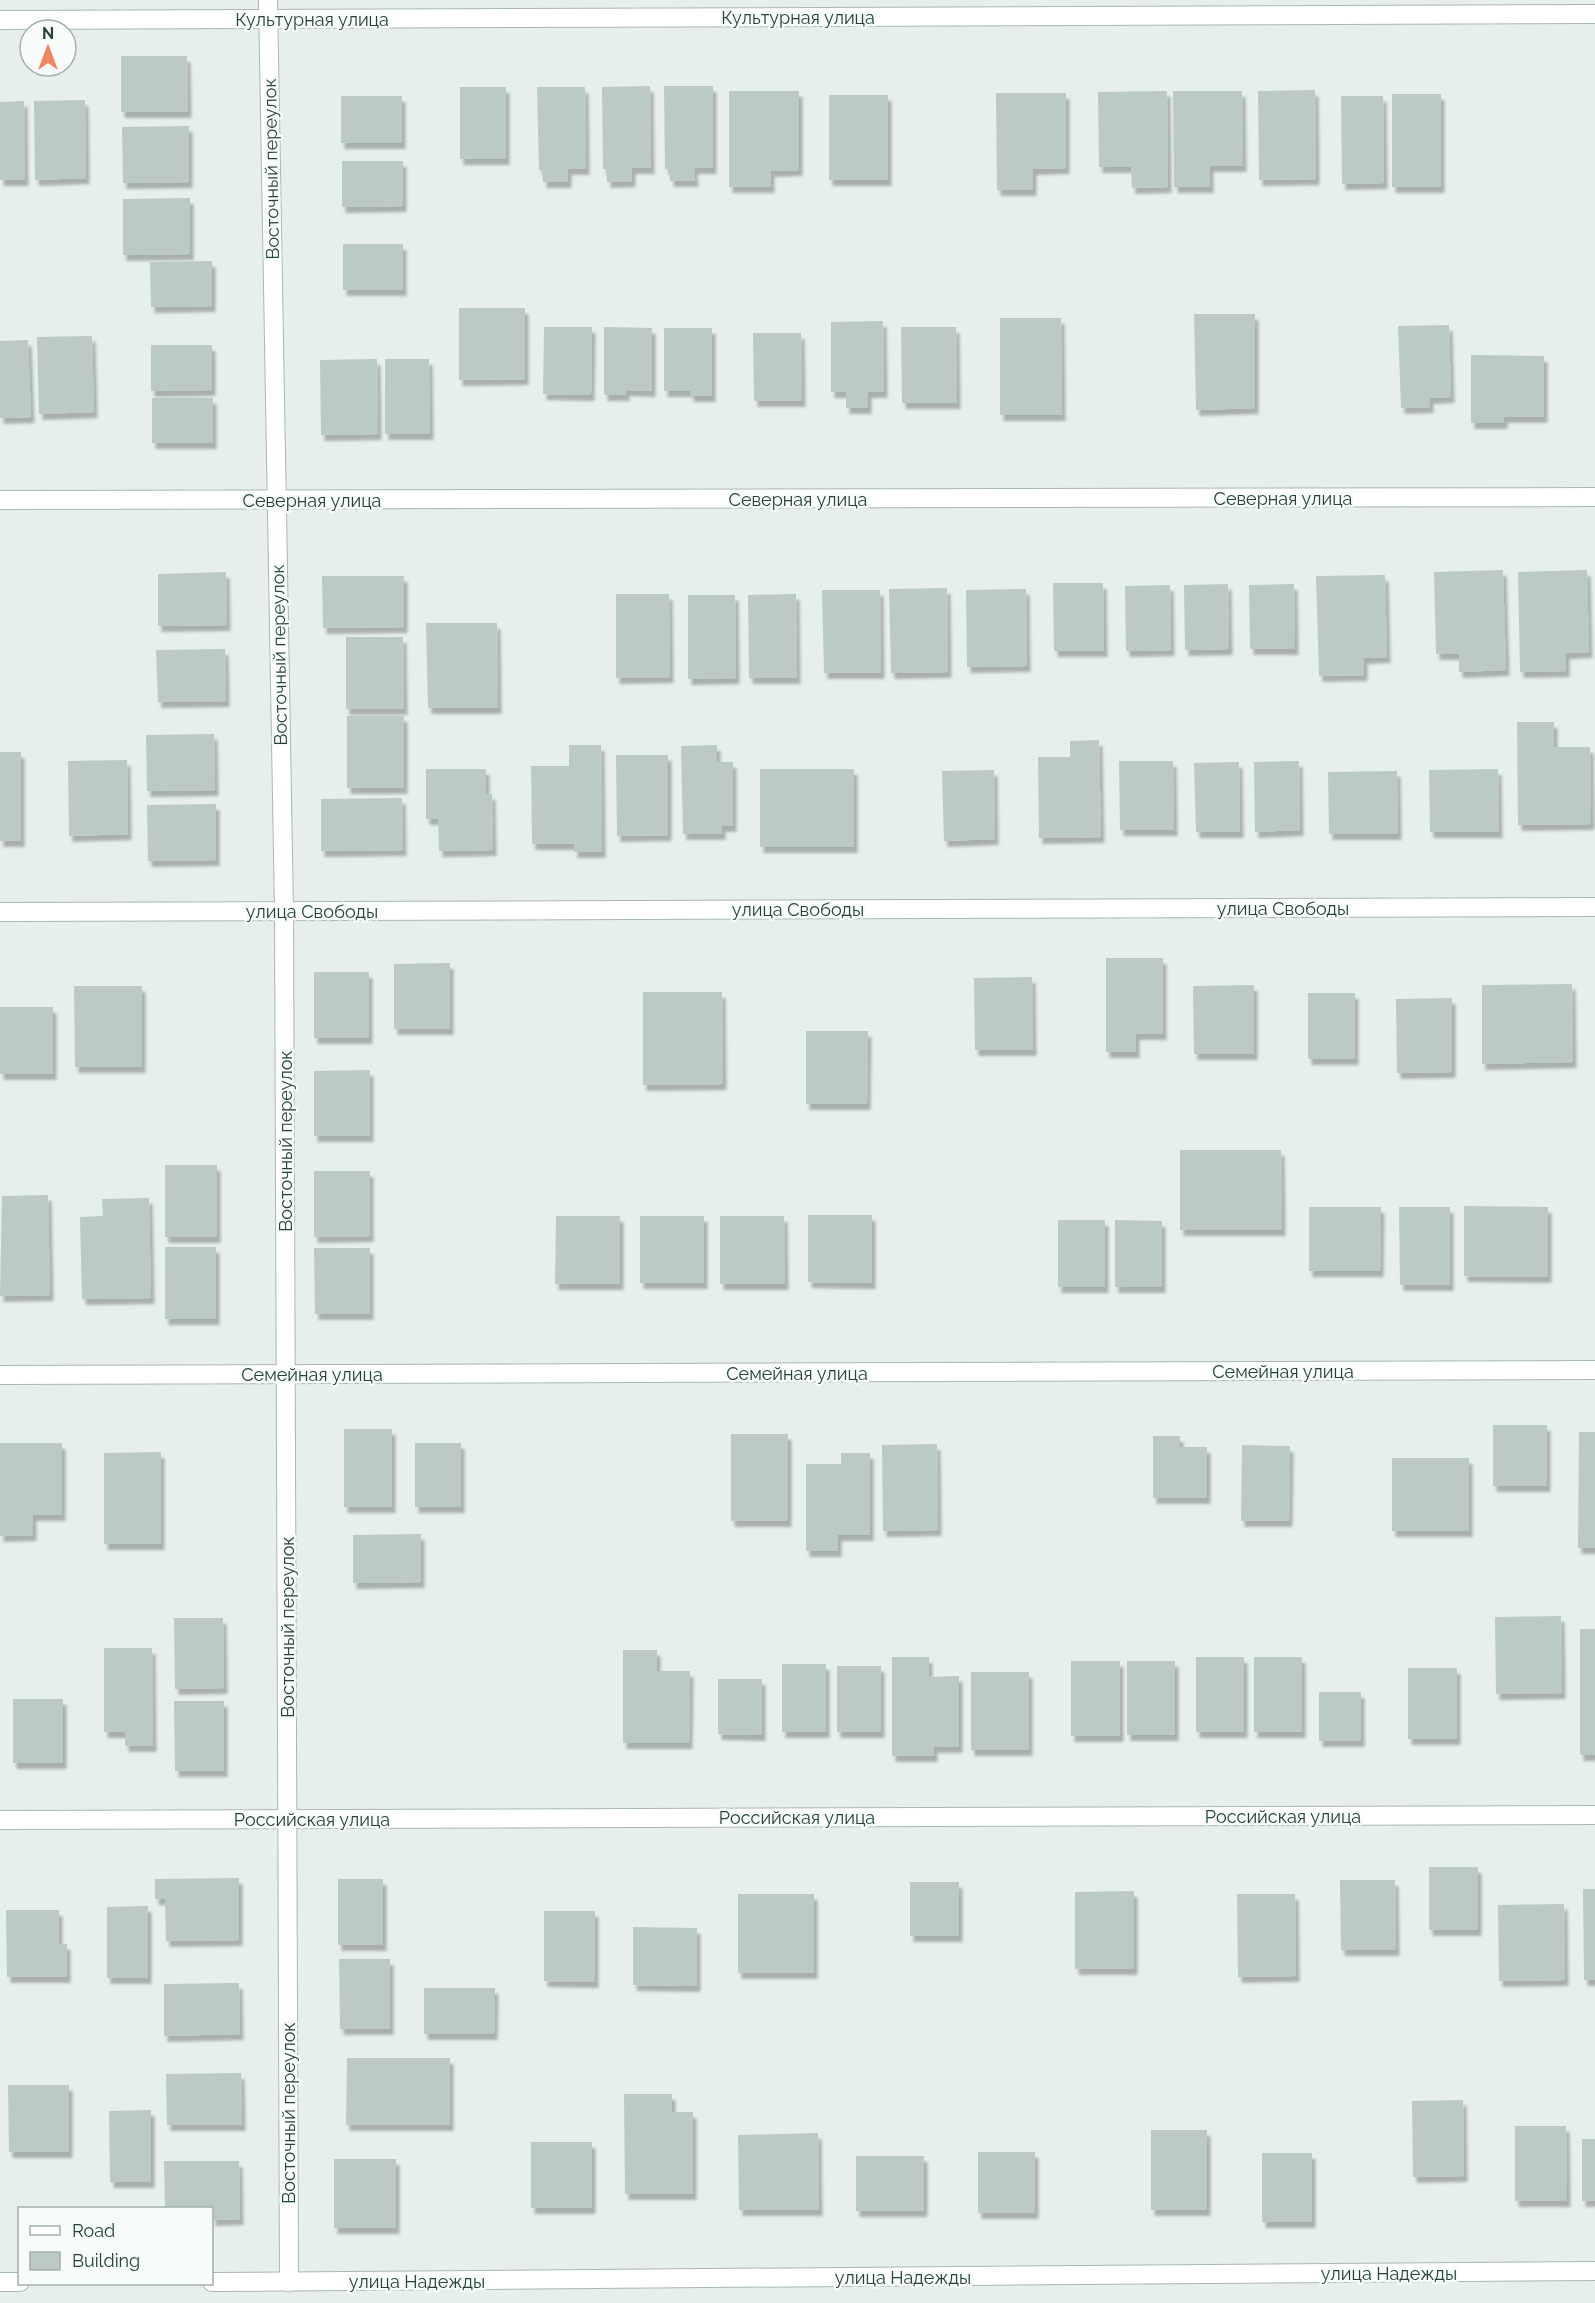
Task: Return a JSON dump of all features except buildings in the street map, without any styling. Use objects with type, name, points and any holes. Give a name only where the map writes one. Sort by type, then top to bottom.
[{"type":"street","name":"Восточный переулок","points":[[268,0],[284,911],[289,2282]]},
{"type":"street","name":"Культурная улица","points":[[0,20],[1595,14]]},
{"type":"street","name":"Северная улица","points":[[0,500],[1595,497]]},
{"type":"street","name":"улица Свободы","points":[[0,912],[1595,907]]},
{"type":"street","name":"Семейная улица","points":[[0,1376],[1595,1370]]},
{"type":"street","name":"Российская улица","points":[[0,1820],[1595,1815]]},
{"type":"street","name":"улица Надежды","points":[[213,2282],[1595,2271]]},
{"type":"street","points":[[0,2282],[18,2282]]}]
